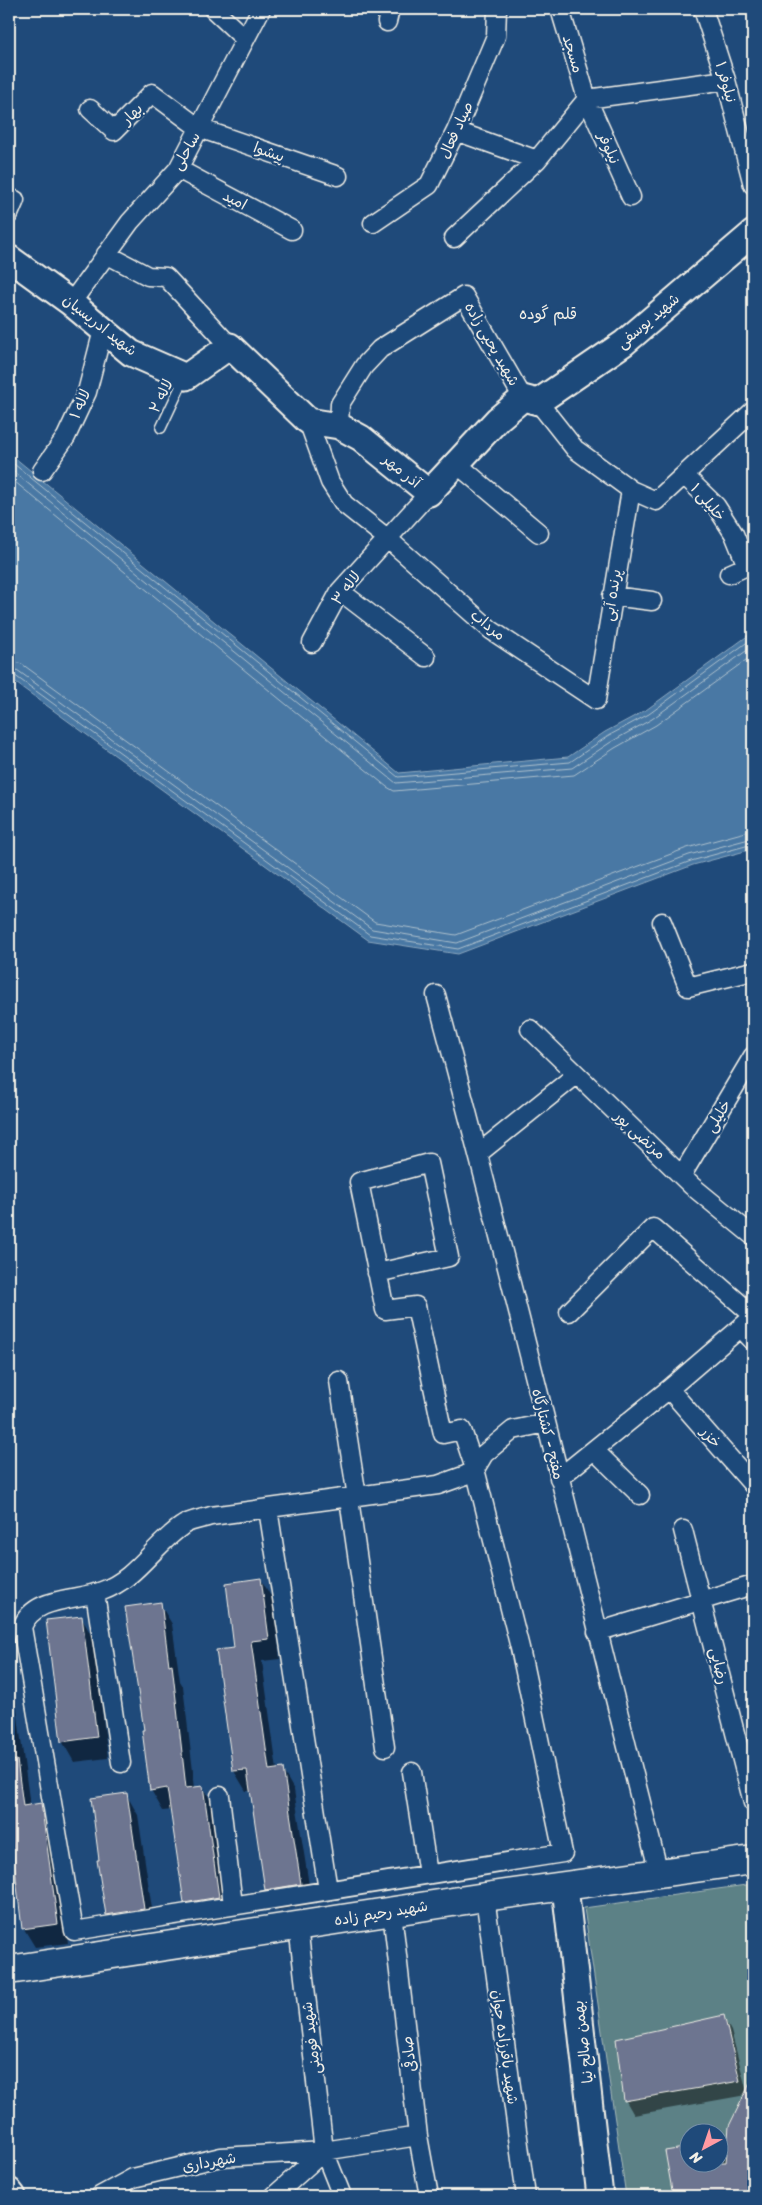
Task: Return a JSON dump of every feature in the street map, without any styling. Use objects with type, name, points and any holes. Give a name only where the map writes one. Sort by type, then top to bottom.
[{"type":"main road","name":"شهید رحیم زاده","points":[[9,1970],[485,1897],[753,1860]]},
{"type":"street","points":[[213,9],[245,39]]},
{"type":"street","name":"ساحلی","points":[[71,303],[130,222],[178,168],[261,9]]},
{"type":"street","name":"صیاد فعال","points":[[373,223],[429,185],[456,131],[496,36],[497,9]]},
{"type":"street","name":"مسجد","points":[[560,9],[587,99]]},
{"type":"street","name":"نیلوفر ۱","points":[[703,9],[726,80],[753,185]]},
{"type":"street","points":[[454,238],[536,160],[587,99],[726,80]]},
{"type":"street","name":"بهار","points":[[90,109],[114,132],[152,93],[199,128]]},
{"type":"street","name":"نیلوفر","points":[[587,99],[631,197]]},
{"type":"street","name":"پیشوا","points":[[199,128],[338,176]]},
{"type":"street","points":[[456,131],[536,160]]},
{"type":"street","name":"امید","points":[[178,168],[292,230]]},
{"type":"street","name":"شهید یوسفی","points":[[530,400],[624,343],[753,233]]},
{"type":"street","points":[[106,254],[148,276],[166,277],[230,346],[308,421]]},
{"type":"street","name":"شهید ادریسیان","points":[[9,258],[71,303],[131,353],[186,377]]},
{"type":"street","name":"شهید یحیی زاده","points":[[339,426],[340,404],[364,366],[380,349],[464,296],[530,400],[575,449],[631,490],[656,501],[684,475]]},
{"type":"street","name":"لاله ۱","points":[[42,471],[66,437],[87,392],[104,330]]},
{"type":"street","points":[[186,377],[230,346]]},
{"type":"street","name":"آذر مهر","points":[[308,421],[339,426],[361,438],[429,493],[498,419],[530,400]]},
{"type":"street","points":[[684,475],[753,411]]},
{"type":"street","name":"مرداب","points":[[308,421],[330,482],[344,504],[388,539],[491,630],[596,700]]},
{"type":"street","points":[[457,464],[539,534]]},
{"type":"street","name":"خلیلی ۱","points":[[684,475],[716,506],[734,534],[747,566],[729,574]]},
{"type":"street","name":"پرنده آبی","points":[[596,700],[631,490]]},
{"type":"street","name":"لاله ۳","points":[[312,643],[340,591],[429,493]]},
{"type":"street","points":[[340,591],[426,657]]},
{"type":"street","points":[[612,596],[652,601]]},
{"type":"street","points":[[662,922],[688,987],[753,971]]},
{"type":"street","name":"مفتح - کشتارگاه","points":[[436,995],[479,1153],[597,1632],[659,1874]]},
{"type":"street","name":"مرتضی پور","points":[[530,1029],[692,1186],[753,1236]]},
{"type":"street","name":"خلیلی","points":[[682,1175],[753,1056]]},
{"type":"street","points":[[479,1153],[576,1075]]},
{"type":"street","points":[[377,1273],[449,1257],[429,1163],[359,1182],[377,1273],[385,1310],[416,1306],[443,1434],[462,1430],[475,1469],[520,1648],[563,1853],[74,1931],[22,1627],[26,1616],[39,1607],[95,1593],[119,1583],[183,1525],[211,1516],[438,1485],[466,1475],[475,1469],[484,1454],[513,1430],[546,1423]]},
{"type":"street","points":[[559,1478],[750,1325],[653,1228],[569,1312]]},
{"type":"street","points":[[339,1381],[386,1747]]},
{"type":"street","name":"خزر","points":[[669,1389],[753,1485]]},
{"type":"street","points":[[594,1450],[640,1495]]},
{"type":"street","points":[[268,1509],[328,1890]]},
{"type":"street","name":"رضایی","points":[[683,1530],[753,1803]]},
{"type":"street","points":[[597,1632],[753,1585]]},
{"type":"street","points":[[95,1593],[121,1764]]},
{"type":"street","points":[[412,1772],[428,1874]]},
{"type":"street","points":[[220,1796],[232,1905]]},
{"type":"street","name":"بهمن صالح نیا","points":[[565,1887],[600,2196]]},
{"type":"street","name":"شهید باقرزاده جوان","points":[[485,1897],[526,2196]]},
{"type":"street","name":"صادقی","points":[[392,1912],[418,2136],[429,2196]]},
{"type":"street","name":"شهید فومنی","points":[[298,1926],[324,2151],[342,2196]]},
{"type":"street","name":"شهرداری","points":[[100,2196],[132,2178],[221,2157],[324,2151],[418,2136]]},
{"type":"street","points":[[274,2196],[324,2151]]},
{"type":"street","points":[[9,2190],[13,2196]]},
{"type":"lane","name":"لاله ۲","points":[[161,428],[186,377]]},
{"type":"green space","points":[[753,1884],[753,2196],[626,2196],[584,1908]]},
{"type":"water","points":[[9,453],[399,773],[568,757],[605,732],[646,710],[753,632],[753,849],[693,865],[458,954],[368,940],[9,678]]},
{"type":"building","points":[[261,1578],[269,1639],[251,1641],[269,1770],[283,1768],[301,1884],[265,1890],[247,1770],[233,1771],[216,1650],[234,1648],[226,1583]]},
{"type":"building","points":[[161,1602],[169,1665],[172,1664],[186,1788],[203,1786],[219,1897],[184,1903],[167,1788],[150,1791],[142,1730],[144,1730],[125,1607]]},
{"type":"building","points":[[82,1616],[97,1737],[61,1742],[46,1620]]},
{"type":"building","points":[[17,1760],[23,1806],[41,1803],[58,1924],[22,1929],[9,1817],[9,1761]]},
{"type":"building","points":[[127,1793],[144,1909],[106,1915],[97,1860],[99,1860],[91,1798]]},
{"type":"building","points":[[724,2015],[740,2081],[624,2101],[616,2039]]},
{"type":"building","points":[[753,2077],[753,2196],[673,2196],[665,2151],[680,2149],[680,2172],[730,2172],[730,2124]]},
{"type":"district","name":"قلم گوده","points":[[548,313]]}]
